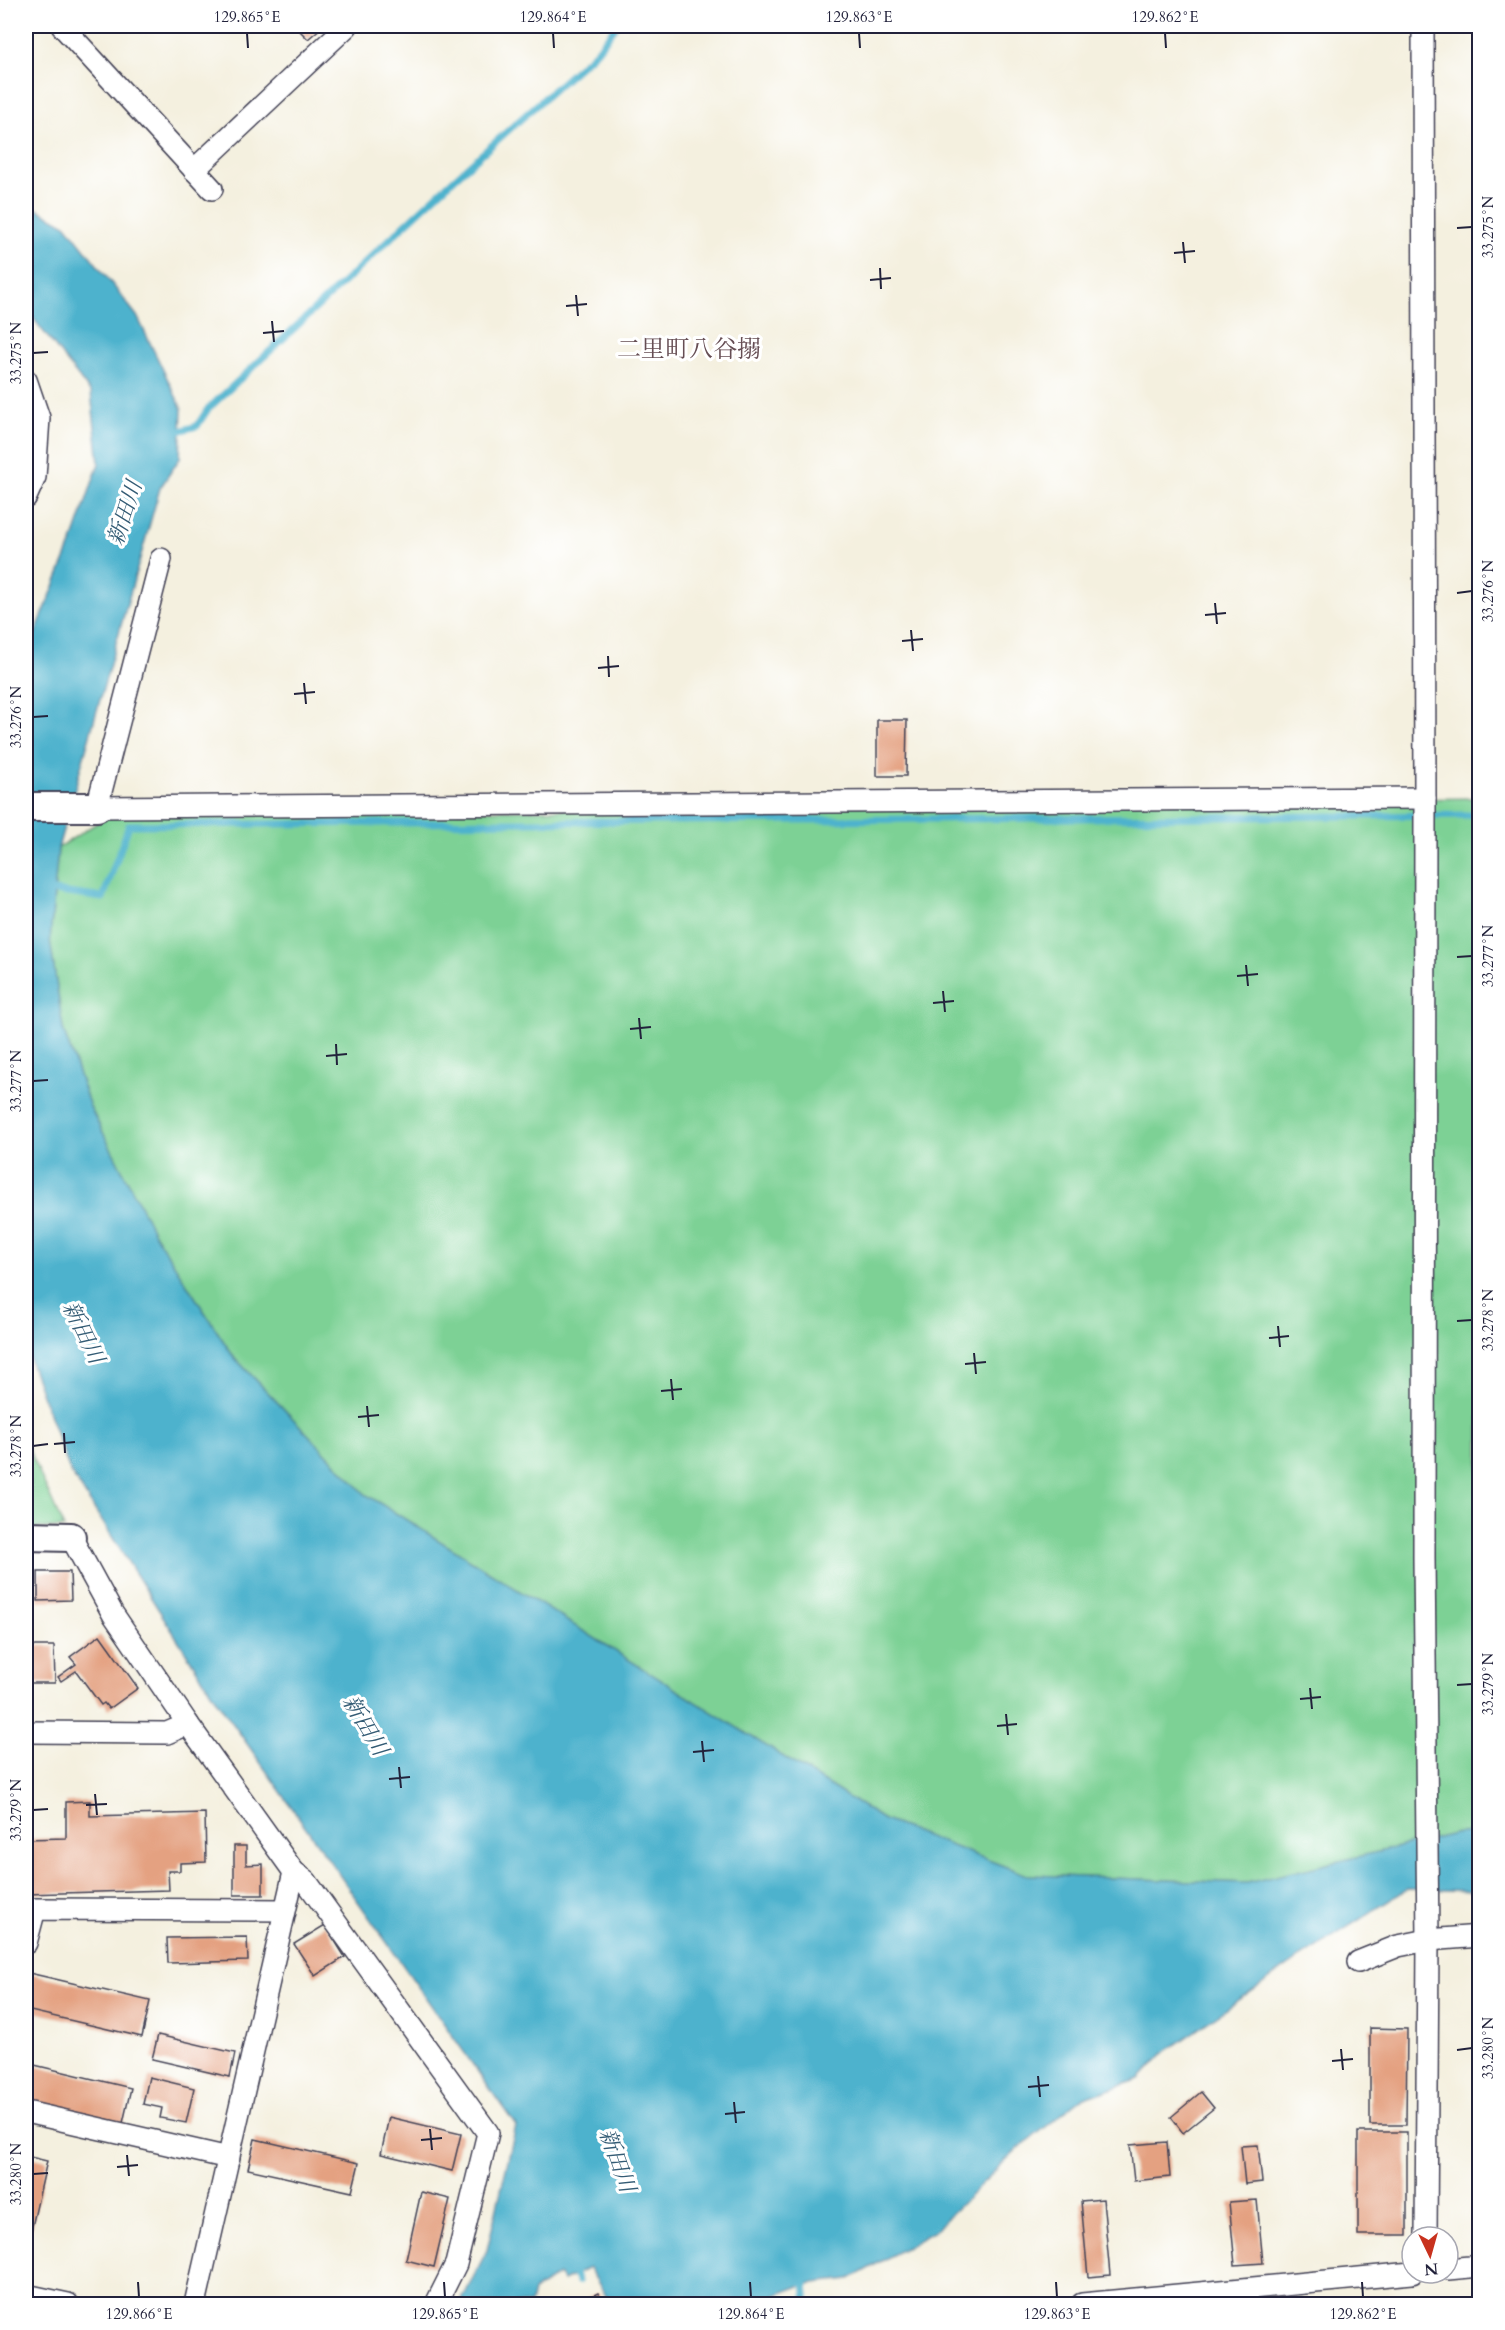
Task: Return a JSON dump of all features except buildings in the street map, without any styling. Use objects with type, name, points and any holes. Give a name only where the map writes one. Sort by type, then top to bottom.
[{"type":"street","points":[[63,26],[212,189]]},
{"type":"street","points":[[194,170],[346,26]]},
{"type":"street","points":[[1423,26],[1428,1918],[1426,2225]]},
{"type":"street","points":[[26,380],[39,418],[35,477],[26,497]]},
{"type":"street","points":[[97,807],[162,559]]},
{"type":"street","points":[[26,807],[1425,798]]},
{"type":"street","points":[[26,1536],[70,1537],[113,1614],[188,1724],[294,1872],[306,1881],[488,2133],[456,2264],[436,2304]]},
{"type":"street","points":[[26,1732],[167,1733],[188,1724]]},
{"type":"street","points":[[195,2304],[294,1872]]},
{"type":"street","points":[[26,1943],[35,1908],[285,1910]]},
{"type":"street","points":[[1358,1962],[1398,1946],[1428,1940],[1479,1936]]},
{"type":"street","points":[[26,2112],[229,2158]]},
{"type":"street","points":[[1460,2268],[1479,2266]]},
{"type":"street","points":[[1082,2304],[1400,2274]]},
{"type":"street","points":[[26,2295],[68,2304]]},
{"type":"green space","points":[[1479,798],[1479,1833],[1458,1833],[1248,1883],[1027,1875],[884,1820],[365,1494],[233,1356],[155,1235],[90,1107],[63,1029],[50,940],[58,848],[109,815]]},
{"type":"green space","points":[[26,1443],[64,1528],[26,1528]]},
{"type":"water","name":"新田川","points":[[26,203],[66,225],[137,316],[182,409],[180,458],[160,488],[58,848],[50,940],[63,1029],[90,1107],[155,1235],[233,1356],[365,1494],[884,1820],[1027,1875],[1247,1883],[1458,1833],[1479,1833],[1479,1891],[1407,1889],[1301,1957],[1165,2052],[1140,2079],[1081,2099],[1013,2153],[933,2232],[850,2279],[805,2284],[752,2304],[611,2304],[589,2268],[563,2281],[558,2275],[533,2291],[530,2304],[460,2304],[487,2250],[516,2126],[217,1701],[70,1471],[26,1351],[26,656],[72,542],[99,463],[91,393],[26,309]]},
{"type":"waterway","points":[[172,433],[197,426],[208,409],[455,178],[597,51],[616,26]]},
{"type":"waterway","points":[[46,890],[103,898],[129,825],[1480,815]]},
{"type":"waterway","points":[[572,2269],[578,2281]]},
{"type":"waterway","points":[[798,2278],[805,2284],[807,2304]]},
{"type":"district","name":"二里町八谷搦","points":[[689,349]]}]
